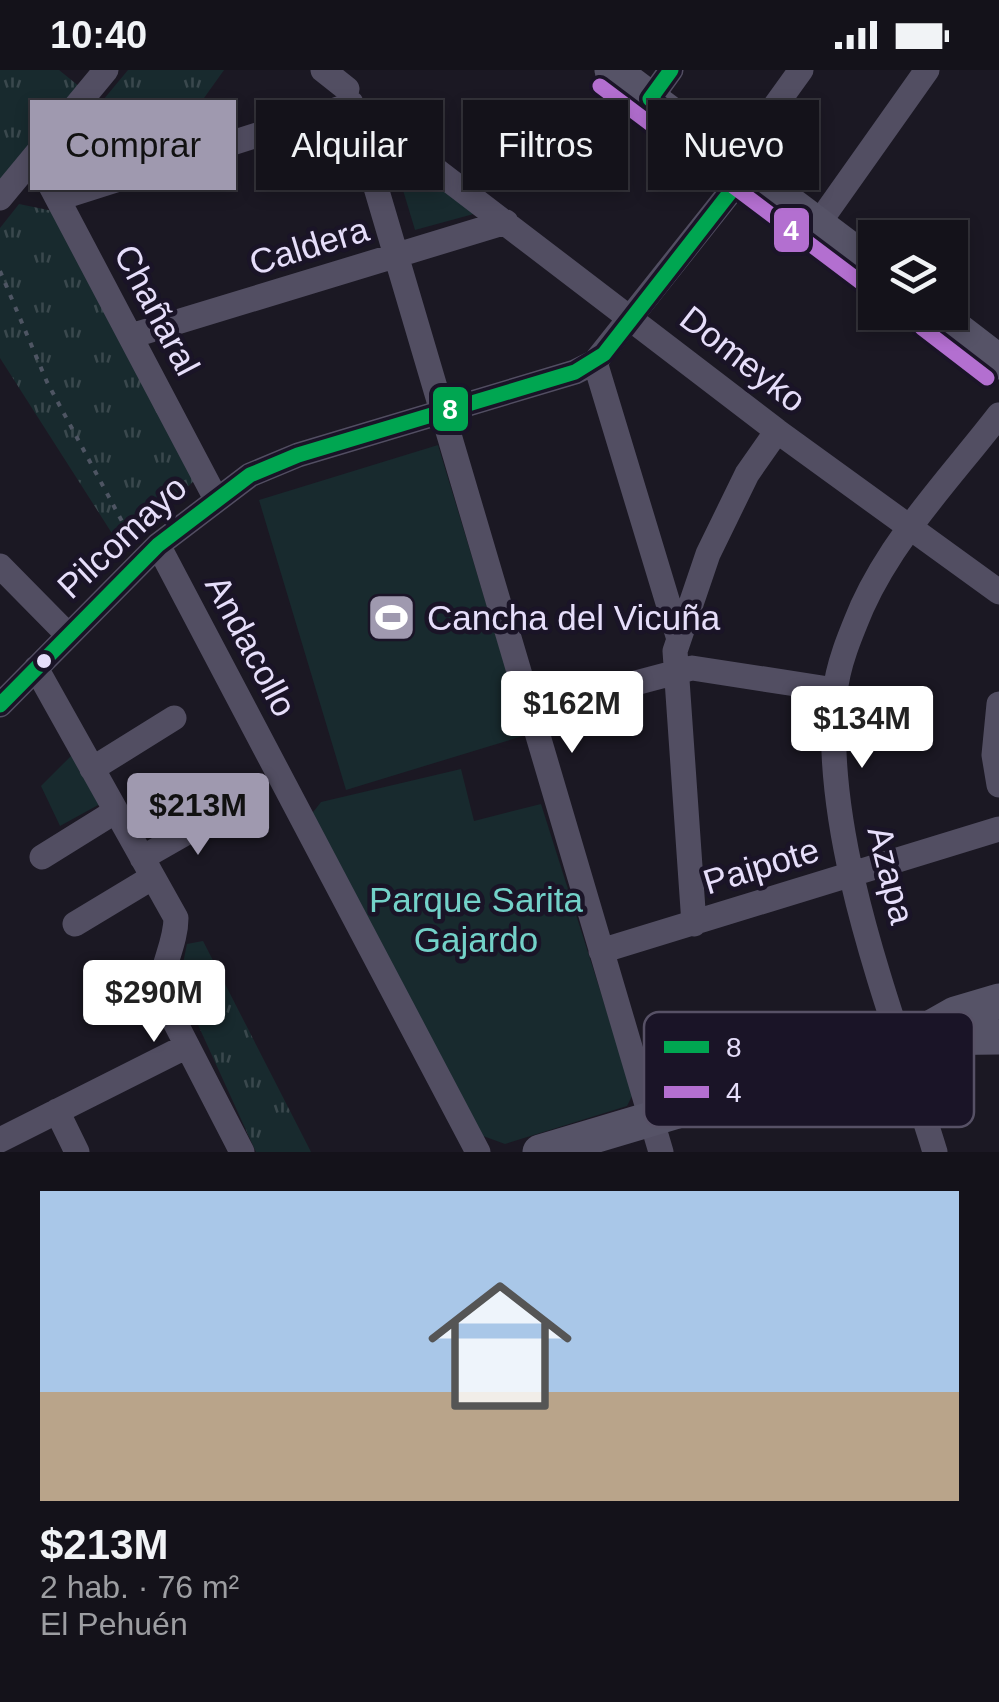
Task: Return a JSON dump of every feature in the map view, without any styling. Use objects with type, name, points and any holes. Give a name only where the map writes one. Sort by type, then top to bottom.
[{"type":"main road","points":[[612,70],[650,99]]},
{"type":"main road","points":[[771,190],[858,255]]},
{"type":"main road","points":[[957,330],[999,362]]},
{"type":"main road","points":[[962,1012],[999,1001]]},
{"type":"main road","points":[[974,1038],[999,1037]]},
{"type":"main road","points":[[540,1152],[644,1118]]},
{"type":"street","name":"Domeyko","points":[[323,70],[353,88],[506,222],[777,430],[999,592]]},
{"type":"street","points":[[650,99],[671,70]]},
{"type":"street","name":"Pilcomayo","points":[[781,100],[800,70]]},
{"type":"street","points":[[818,224],[927,70]]},
{"type":"street","points":[[75,100],[93,74]]},
{"type":"street","points":[[59,198],[353,88],[395,256],[440,412],[644,1096]]},
{"type":"street","points":[[0,198],[30,162]]},
{"type":"street","name":"Chañaral","points":[[54,190],[215,497]]},
{"type":"street","name":"Pilcomayo","points":[[0,705],[150,552],[215,497],[274,464],[575,372],[595,362],[633,318],[724,190]]},
{"type":"street","name":"Caldera","points":[[131,336],[506,222]]},
{"type":"street","points":[[595,362],[678,636]]},
{"type":"street","name":"Azapa","points":[[898,1012],[852,875],[835,796],[835,690],[862,606],[911,528],[999,415]]},
{"type":"street","points":[[694,924],[673,672],[678,636],[708,554],[746,474],[777,430]]},
{"type":"street","name":"Andacollo","points":[[150,552],[478,1152]]},
{"type":"street","points":[[0,566],[68,635]]},
{"type":"street","points":[[36,668],[176,918],[173,950],[160,983],[185,1046],[242,1152]]},
{"type":"street","points":[[530,711],[692,668],[835,690]]},
{"type":"street","points":[[999,704],[994,755],[999,785]]},
{"type":"street","points":[[92,769],[174,718]]},
{"type":"street","points":[[75,924],[226,810]]},
{"type":"street","points":[[42,857],[116,812]]},
{"type":"street","name":"Paipote","points":[[601,951],[999,829]]},
{"type":"street","points":[[0,1140],[185,1046]]},
{"type":"street","points":[[57,1111],[77,1152]]},
{"type":"street","points":[[653,1127],[661,1152]]},
{"type":"street","name":"Azapa","points":[[929,1127],[935,1152]]},
{"type":"path","points":[[0,270],[46,382],[150,552]]},
{"type":"green space","points":[[0,70],[59,70],[80,87],[69,100],[30,100],[30,147],[0,183]]},
{"type":"green space","points":[[128,70],[224,70],[203,100],[103,100]]},
{"type":"green space","points":[[443,172],[492,209],[415,230],[403,190],[443,190]]},
{"type":"green space","points":[[19,204],[53,211],[197,478],[122,549],[0,358],[0,228]]},
{"type":"green space","name":"Cancha del Vicuña","points":[[438,445],[526,735],[346,790],[259,500]]},
{"type":"green space","points":[[74,753],[100,804],[60,826],[41,786]]},
{"type":"green space","name":"Parque Sarita Gajardo","points":[[461,769],[474,821],[541,804],[633,1094],[627,1106],[505,1144],[483,1136],[310,816],[321,802]]},
{"type":"green space","points":[[203,941],[311,1152],[256,1152],[179,983],[187,944]]},
{"type":"transit line","name":"8","points":[[0,705],[158,545],[250,475],[298,455],[575,372],[604,354],[746,172],[650,99],[671,70]]},
{"type":"transit line","name":"4","points":[[600,86],[858,280]]},
{"type":"transit line","name":"4","points":[[925,330],[987,378]]},
{"type":"place","name":"Cancha del Vicuña","points":[[392,618]]}]
